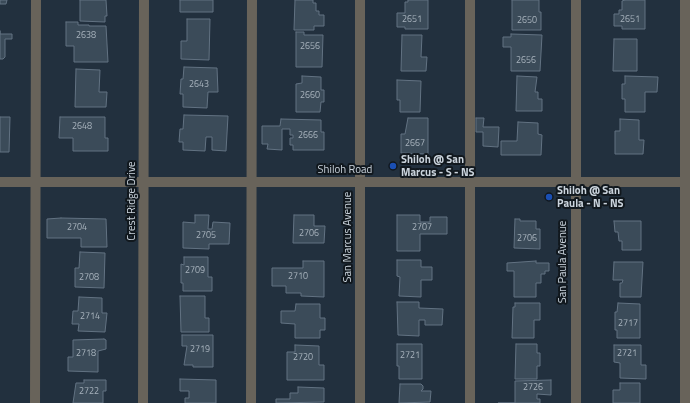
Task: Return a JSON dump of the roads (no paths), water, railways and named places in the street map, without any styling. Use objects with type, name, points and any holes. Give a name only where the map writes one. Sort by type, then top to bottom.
[{"type":"street","points":[[35,403],[36,0]]},
{"type":"street","name":"Crest Ridge Drive","points":[[143,403],[144,0]]},
{"type":"street","points":[[252,0],[252,403]]},
{"type":"street","name":"San Marcus Avenue","points":[[360,0],[360,403]]},
{"type":"street","points":[[470,0],[470,403]]},
{"type":"street","name":"San Paula Avenue","points":[[576,0],[576,403]]},
{"type":"street","points":[[685,0],[688,182],[685,403]]},
{"type":"street","name":"Shiloh Road","points":[[0,182],[688,182]]},
{"type":"place","name":"Shiloh @ San Marcus - S - NS","points":[[393,166]]},
{"type":"place","name":"Shiloh @ San Paula - N - NS","points":[[549,197]]}]
